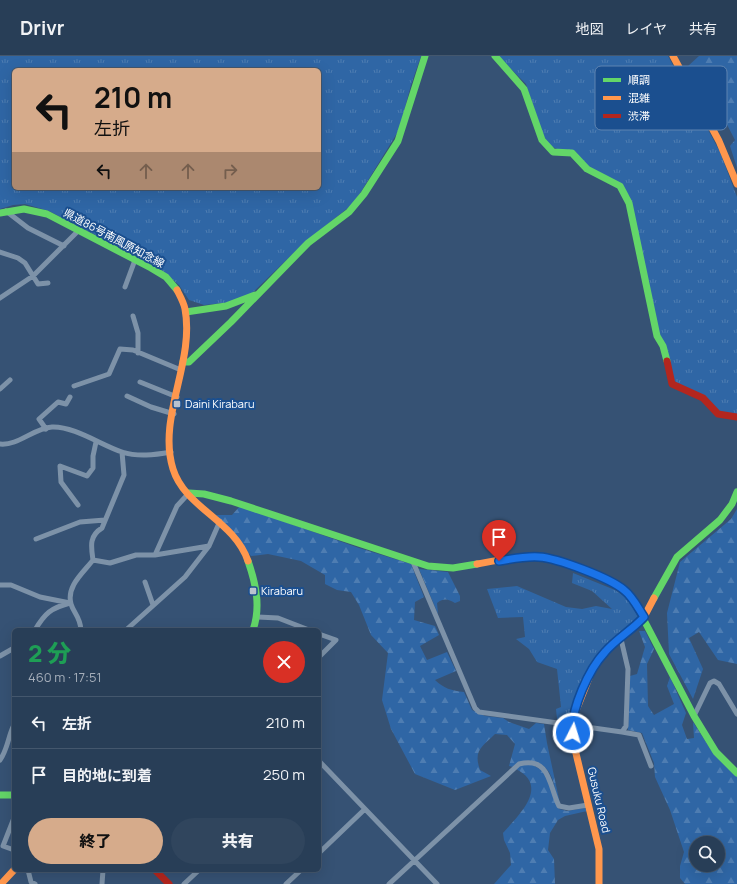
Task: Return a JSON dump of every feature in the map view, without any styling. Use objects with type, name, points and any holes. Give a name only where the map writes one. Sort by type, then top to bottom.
[{"type":"street","points":[[183,362],[189,362],[231,322],[308,243],[349,212],[364,194],[398,141],[425,56]]},
{"type":"street","points":[[495,56],[524,88],[542,140],[548,147],[553,152],[572,153],[587,169],[620,186],[625,195],[629,203],[657,336],[663,346],[672,384],[703,398],[718,414],[737,417]]},
{"type":"street","points":[[674,56],[679,66]]},
{"type":"street","points":[[713,130],[737,184]]},
{"type":"street","name":"県道86号南風原知念線","points":[[3,212],[20,209],[38,211],[135,260],[169,280],[182,299],[187,322],[183,362],[174,414],[171,452],[175,473],[189,494],[233,534],[247,554],[258,600],[258,618],[254,628]]},
{"type":"street","points":[[3,212],[28,228],[64,246]]},
{"type":"street","points":[[0,298],[33,276],[78,231]]},
{"type":"street","points":[[0,252],[18,258],[25,263],[38,284],[48,283]]},
{"type":"street","points":[[125,287],[135,260]]},
{"type":"street","points":[[186,312],[226,306],[257,294]]},
{"type":"street","points":[[133,316],[138,333],[138,353]]},
{"type":"street","points":[[74,386],[110,374],[120,349],[133,350],[181,370]]},
{"type":"street","points":[[0,389],[10,380]]},
{"type":"street","points":[[140,382],[177,397]]},
{"type":"street","points":[[127,396],[150,407],[174,414]]},
{"type":"street","points":[[46,428],[39,420],[58,402],[66,404],[70,397]]},
{"type":"street","points":[[0,444],[6,445],[46,428],[66,428],[122,452],[136,455],[171,452]]},
{"type":"street","points":[[78,505],[62,482],[60,466],[87,476],[93,468],[93,456],[96,442]]},
{"type":"street","points":[[81,628],[80,620],[70,603],[72,586],[94,560],[92,538],[96,531],[102,528],[124,475],[122,452]]},
{"type":"street","name":"Gusuku Road","points":[[599,884],[599,849],[574,741],[572,725],[578,704],[593,668],[606,650],[621,639],[644,617],[677,557],[720,520],[732,504],[737,492]]},
{"type":"street","points":[[155,555],[177,506],[189,494],[204,494],[231,501],[412,562],[443,569],[526,557],[540,557],[580,569],[615,583],[632,597],[644,617],[694,716],[716,752],[737,773]]},
{"type":"street","points":[[36,539],[80,522],[105,520]]},
{"type":"street","points":[[128,628],[185,577],[209,546],[220,521]]},
{"type":"street","points":[[94,560],[110,562],[136,555],[155,555],[209,546]]},
{"type":"street","points":[[412,562],[475,708],[479,712],[640,735],[651,766]]},
{"type":"street","points":[[145,582],[153,605]]},
{"type":"street","points":[[0,585],[11,585],[40,597],[70,603]]},
{"type":"street","points":[[36,628],[41,620],[54,607],[70,603]]},
{"type":"street","points":[[258,618],[278,618],[304,628]]},
{"type":"street","points":[[321,635],[336,640],[321,655]]},
{"type":"street","points":[[621,639],[628,669],[626,726],[622,732]]},
{"type":"street","points":[[0,656],[12,649]]},
{"type":"street","points":[[694,716],[710,683],[714,681],[719,684],[737,714]]},
{"type":"street","points":[[0,760],[7,746],[12,728]]},
{"type":"street","points":[[389,884],[518,764],[525,762],[533,764],[547,772],[559,806],[569,808],[588,805]]},
{"type":"street","points":[[321,763],[365,808],[413,861],[437,884]]},
{"type":"street","points":[[0,795],[12,795]]},
{"type":"street","points":[[321,851],[365,808]]},
{"type":"street","points":[[12,823],[3,846],[12,849]]},
{"type":"street","points":[[1,884],[12,872]]},
{"type":"street","points":[[28,872],[31,882],[34,884]]},
{"type":"street","points":[[102,884],[103,872]]},
{"type":"street","points":[[157,872],[169,884]]},
{"type":"street","points":[[184,884],[197,872]]},
{"type":"street","points":[[286,884],[299,872]]},
{"type":"green space","points":[[0,56],[421,56],[411,85],[399,130],[354,203],[304,243],[250,295],[225,303],[204,305],[189,300],[179,285],[159,268],[49,211],[25,204],[13,205],[0,209]]},
{"type":"green space","points":[[498,56],[668,56],[673,66],[595,66],[595,130],[708,130],[720,152],[737,197],[737,415],[719,413],[704,397],[688,388],[674,384],[660,338],[630,197],[620,183],[590,169],[575,151],[560,150],[550,146],[543,135],[526,84]]},
{"type":"green space","points":[[699,56],[737,56],[737,168],[730,146],[735,140],[727,125],[727,66],[688,66]]},
{"type":"green space","points":[[240,506],[359,548],[411,564],[424,597],[415,602],[414,620],[435,626],[439,635],[420,646],[427,660],[447,652],[456,671],[435,680],[448,689],[464,692],[472,710],[485,716],[503,718],[509,722],[529,729],[536,723],[544,724],[560,804],[552,777],[543,765],[533,761],[522,761],[513,767],[509,766],[515,744],[507,735],[495,734],[478,753],[480,770],[491,776],[455,790],[415,774],[391,729],[382,700],[388,653],[371,635],[359,605],[351,592],[337,590],[325,584],[325,575],[301,561],[268,554],[251,556],[216,515],[232,515]]},
{"type":"green space","points":[[737,509],[737,664],[718,660],[699,632],[689,638],[703,669],[693,699],[669,654],[667,613],[680,562],[731,519]]},
{"type":"green space","points":[[419,569],[448,572],[460,596],[460,601],[455,603],[446,600],[439,601],[437,603],[438,614]]},
{"type":"green space","points":[[573,573],[615,590],[628,599],[638,617],[600,652],[588,670],[570,721],[557,719],[556,709],[561,707],[557,669],[537,662],[529,649],[516,639],[525,637],[523,617],[498,618],[487,589],[517,586],[566,607],[582,609],[596,606],[612,609],[592,591],[572,583]]},
{"type":"green space","points":[[639,631],[645,631],[654,649],[647,664],[648,706],[654,715],[674,704],[667,686],[670,677],[686,713],[682,725],[687,739],[694,738],[693,722],[711,750],[737,776],[737,884],[685,884],[680,878],[680,866],[684,852],[670,810],[655,777],[654,763],[642,733],[628,730],[630,676],[637,674],[645,647]]},
{"type":"green space","points":[[531,764],[545,772],[559,809],[567,811],[585,808],[587,811],[565,816],[558,820],[550,833],[548,850],[554,859],[555,884],[494,884],[511,865],[510,853],[504,840],[503,833],[517,818],[528,801],[531,792],[531,784],[526,776],[516,769],[520,765]]},
{"type":"traffic: fast","points":[[183,362],[189,362],[231,322],[308,243],[349,212],[364,194],[398,141],[425,56]]},
{"type":"traffic: fast","points":[[495,56],[524,89],[542,140],[553,152],[572,153],[587,169],[620,186],[629,203],[657,336],[663,346],[667,361]]},
{"type":"traffic: fast","points":[[0,213],[24,209],[47,214],[151,268],[166,277],[177,290]]},
{"type":"traffic: fast","points":[[186,312],[226,306],[255,295]]},
{"type":"traffic: fast","points":[[654,598],[677,557],[720,520],[732,504],[737,492]]},
{"type":"traffic: fast","points":[[189,493],[204,494],[231,501],[428,566],[453,568],[477,564]]},
{"type":"traffic: fast","points":[[248,561],[255,587],[257,604],[257,613],[253,628]]},
{"type":"traffic: fast","points":[[633,599],[694,716],[716,752],[737,773]]},
{"type":"traffic: fast","points":[[0,795],[12,795]]},
{"type":"traffic: slow","points":[[673,56],[678,66]]},
{"type":"traffic: slow","points":[[713,130],[737,184]]},
{"type":"traffic: slow","points":[[177,290],[184,307],[187,329],[185,349],[172,410],[169,450],[173,469],[179,482],[188,494],[232,535],[241,547],[248,561]]},
{"type":"traffic: slow","points":[[477,564],[523,557],[554,560],[570,564],[600,576],[614,583],[633,599]]},
{"type":"traffic: slow","points":[[599,884],[599,849],[573,741],[572,725],[574,716],[593,668],[606,650],[644,617],[654,598]]},
{"type":"traffic: slow","points":[[1,884],[12,872]]},
{"type":"traffic: jam","points":[[667,361],[672,384],[703,398],[718,414],[737,417]]},
{"type":"traffic: jam","points":[[157,872],[169,884]]},
{"type":"place","name":"Daini Kirabaru","points":[[177,404]]},
{"type":"place","name":"Kirabaru","points":[[253,591]]},
{"type":"route","points":[[499,561],[526,557],[540,557],[580,569],[615,583],[624,589],[632,597],[644,617],[621,639],[606,650],[593,668],[582,692],[574,716],[572,725],[573,733]]}]
